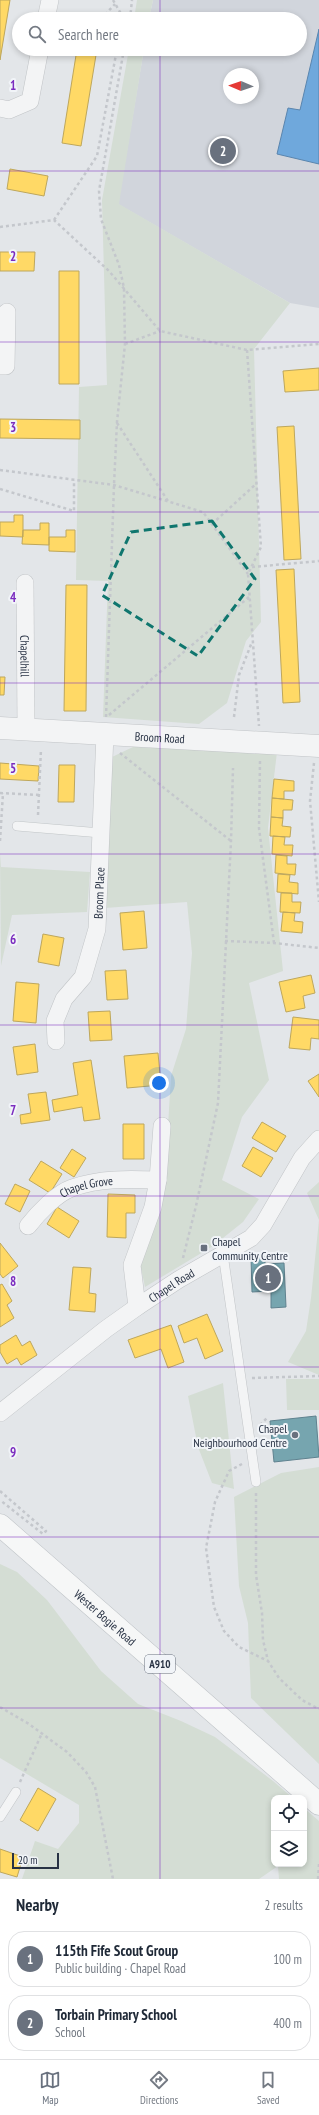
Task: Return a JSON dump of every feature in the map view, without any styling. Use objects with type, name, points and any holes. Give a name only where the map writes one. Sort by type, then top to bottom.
[{"type":"main road","name":"Wester Bogie Road","points":[[0,1526],[319,1804]]},
{"type":"street","points":[[47,12],[50,0]]},
{"type":"street","points":[[0,108],[9,110],[30,101],[39,56]]},
{"type":"street","points":[[0,366],[6,366],[7,312]]},
{"type":"street","name":"Chapelhill","points":[[25,583],[34,730]]},
{"type":"street","name":"Broom Road","points":[[0,728],[105,731],[318,746]]},
{"type":"street","name":"Broom Place","points":[[56,1041],[55,1021],[64,999],[83,976],[97,929],[105,731]]},
{"type":"street","points":[[137,1307],[132,1265],[153,1206],[158,1180],[162,1126]]},
{"type":"street","name":"Chapel Road","points":[[1,1407],[137,1307],[178,1280],[251,1238],[263,1224],[302,1158],[319,1139]]},
{"type":"street","name":"Chapel Grove","points":[[28,1226],[42,1209],[71,1188],[116,1179],[158,1180]]},
{"type":"lane","points":[[17,826],[101,833]]},
{"type":"lane","points":[[223,1254],[256,1482]]},
{"type":"lane","points":[[0,1817],[16,1792]]},
{"type":"path","points":[[113,0],[120,12]]},
{"type":"path","points":[[131,12],[132,0]]},
{"type":"path","points":[[108,12],[115,4]]},
{"type":"path","points":[[0,227],[54,220],[98,156],[116,56]]},
{"type":"path","points":[[105,731],[117,422],[124,344],[124,288],[119,265],[101,219],[99,191],[123,56]]},
{"type":"path","points":[[54,220],[124,288],[160,331]]},
{"type":"path","points":[[124,344],[160,331],[247,350],[319,344]]},
{"type":"path","points":[[247,350],[260,547],[248,574]]},
{"type":"path","points":[[117,422],[168,501]]},
{"type":"path","points":[[0,470],[114,485],[204,512],[248,574],[260,742],[259,828],[274,943]]},
{"type":"path","points":[[0,489],[74,511],[74,480]]},
{"type":"path","points":[[212,524],[256,484]]},
{"type":"path","points":[[252,567],[319,561]]},
{"type":"path","points":[[105,731],[250,597]]},
{"type":"path","points":[[234,716],[239,675],[253,639]]},
{"type":"path","points":[[34,730],[39,795],[38,828]]},
{"type":"path","points":[[105,731],[231,841]]},
{"type":"path","points":[[318,746],[310,801],[319,902]]},
{"type":"path","points":[[178,1280],[196,1206],[218,1103],[231,841],[232,768]]},
{"type":"path","points":[[0,841],[2,793],[39,795]]},
{"type":"path","points":[[225,941],[274,943],[319,948]]},
{"type":"path","points":[[250,1378],[319,1376]]},
{"type":"path","points":[[252,1457],[229,1471],[216,1502],[206,1548],[214,1607],[224,1631],[239,1647],[268,1661]]},
{"type":"path","points":[[256,1482],[256,1575],[262,1613],[263,1640],[268,1661],[279,1678],[302,1700],[319,1709]]},
{"type":"path","points":[[0,1491],[46,1531],[43,1534],[0,1500]]},
{"type":"path","points":[[0,1707],[42,1733],[67,1752],[86,1772],[95,1787],[113,1879]]},
{"type":"path","points":[[16,1792],[42,1733]]},
{"type":"path","points":[[318,1879],[319,1864]]},
{"type":"highlighted area","points":[[212,521],[255,579],[198,656],[102,595],[131,532]]},
{"type":"shaded area","points":[[137,0],[153,0],[150,12],[135,12]]},
{"type":"shaded area","points":[[153,0],[319,0],[319,308],[290,303],[118,204],[143,56],[307,56],[307,12],[150,12]]},
{"type":"shaded area","points":[[128,56],[143,56],[119,204],[290,303],[254,349],[261,622],[246,641],[227,703],[199,724],[103,717],[108,581],[76,580],[79,387],[107,385],[102,200]]},
{"type":"shaded area","points":[[133,747],[277,752],[268,828],[283,971],[249,983],[269,1080],[242,1117],[222,1180],[259,1199],[243,1222],[213,1246],[145,1287],[140,1263],[164,1193],[171,1076],[186,1029],[192,953],[187,902],[105,908],[112,757]]},
{"type":"shaded area","points":[[0,853],[1,867],[90,872],[87,912],[12,915],[1,966]]},
{"type":"shaded area","points":[[319,1182],[319,1220],[307,1193]]},
{"type":"shaded area","points":[[319,1220],[319,1375],[288,1362],[306,1331]]},
{"type":"shaded area","points":[[286,1379],[319,1379],[319,1410],[287,1410]]},
{"type":"shaded area","points":[[223,1383],[234,1489],[212,1483],[198,1447],[188,1396]]},
{"type":"shaded area","points":[[319,1467],[319,1764],[251,1698],[248,1623],[239,1586],[234,1497],[281,1473]]},
{"type":"shaded area","points":[[0,1564],[17,1572],[47,1600],[101,1671],[138,1704],[181,1721],[215,1737],[289,1795],[271,1795],[271,1867],[277,1867],[259,1879],[22,1879],[35,1841],[58,1849],[79,1823],[79,1805],[0,1758]]},
{"type":"shaded area","points":[[307,1811],[319,1821],[319,1879],[279,1879],[278,1867],[307,1867]]},
{"type":"building: Homes","points":[[0,0],[10,0],[0,60]]},
{"type":"building: Homes","points":[[76,56],[96,56],[81,146],[62,143]]},
{"type":"building: Homes","points":[[10,169],[48,176],[44,196],[7,189]]},
{"type":"building: Homes","points":[[0,252],[35,252],[34,271],[0,271]]},
{"type":"building: Homes","points":[[59,271],[79,271],[79,384],[59,384]]},
{"type":"building: Homes","points":[[319,368],[319,390],[285,392],[283,371]]},
{"type":"building: Homes","points":[[0,419],[80,420],[80,439],[0,438]]},
{"type":"building: Homes","points":[[294,426],[301,559],[284,560],[277,427]]},
{"type":"building: Homes","points":[[14,515],[23,515],[23,537],[0,536],[0,522],[14,522]]},
{"type":"building: Homes","points":[[40,523],[49,523],[49,545],[22,544],[23,530],[40,530]]},
{"type":"building: Homes","points":[[66,530],[75,530],[75,552],[49,551],[49,537],[66,537]]},
{"type":"building: Homes","points":[[294,569],[300,702],[283,703],[276,570]]},
{"type":"building: Homes","points":[[66,585],[87,585],[86,711],[64,711]]},
{"type":"building: Homes","points":[[0,677],[5,677],[4,695],[0,695]]},
{"type":"building: Homes","points":[[0,763],[39,766],[38,781],[0,779]]},
{"type":"building: Homes","points":[[59,765],[75,765],[74,802],[58,802]]},
{"type":"building: Homes","points":[[274,779],[294,781],[294,791],[284,791],[284,799],[272,798]]},
{"type":"building: Homes","points":[[272,798],[293,800],[292,810],[283,810],[283,818],[271,817]]},
{"type":"building: Homes","points":[[271,817],[283,818],[282,826],[291,827],[290,837],[270,836]]},
{"type":"building: Homes","points":[[273,836],[285,837],[284,845],[293,845],[292,856],[272,854]]},
{"type":"building: Homes","points":[[276,855],[287,856],[287,864],[296,864],[295,875],[275,873]]},
{"type":"building: Homes","points":[[278,874],[290,875],[289,882],[298,883],[298,894],[277,892]]},
{"type":"building: Homes","points":[[281,893],[292,893],[292,902],[301,902],[300,913],[280,912]]},
{"type":"building: Homes","points":[[144,911],[147,948],[123,950],[120,913]]},
{"type":"building: Homes","points":[[283,912],[295,913],[294,921],[303,922],[302,933],[281,931]]},
{"type":"building: Homes","points":[[43,934],[64,938],[59,966],[38,962]]},
{"type":"building: Homes","points":[[126,970],[128,999],[107,1000],[105,971]]},
{"type":"building: Homes","points":[[311,975],[315,993],[303,996],[305,1008],[286,1012],[279,982]]},
{"type":"building: Homes","points":[[16,982],[39,984],[36,1023],[13,1021]]},
{"type":"building: Homes","points":[[110,1011],[112,1040],[90,1041],[88,1012]]},
{"type":"building: Homes","points":[[293,1017],[319,1020],[319,1039],[311,1038],[310,1050],[289,1048]]},
{"type":"building: Homes","points":[[35,1044],[38,1072],[17,1075],[13,1047]]},
{"type":"building: Homes","points":[[158,1053],[161,1085],[127,1088],[124,1056]]},
{"type":"building: Homes","points":[[91,1060],[100,1119],[84,1121],[82,1107],[54,1112],[52,1100],[78,1095],[73,1063]]},
{"type":"building: Homes","points":[[319,1074],[319,1097],[308,1081]]},
{"type":"building: Homes","points":[[46,1092],[50,1120],[21,1124],[20,1115],[31,1113],[28,1094]]},
{"type":"building: Homes","points":[[262,1122],[286,1136],[276,1152],[252,1138]]},
{"type":"building: Homes","points":[[123,1124],[144,1124],[144,1159],[123,1159]]},
{"type":"building: Homes","points":[[253,1147],[273,1158],[261,1177],[242,1166]]},
{"type":"building: Homes","points":[[72,1149],[86,1158],[74,1177],[60,1168]]},
{"type":"building: Homes","points":[[41,1161],[62,1174],[50,1193],[29,1180]]},
{"type":"building: Homes","points":[[15,1184],[30,1191],[20,1212],[5,1204]]},
{"type":"building: Homes","points":[[108,1194],[135,1195],[135,1213],[126,1213],[126,1238],[107,1237]]},
{"type":"building: Homes","points":[[57,1207],[79,1221],[69,1238],[47,1224]]},
{"type":"building: Homes","points":[[0,1243],[18,1266],[3,1278],[0,1274]]},
{"type":"building: Homes","points":[[73,1267],[91,1268],[89,1293],[96,1294],[95,1312],[69,1310]]},
{"type":"building: Homes","points":[[2,1284],[12,1301],[7,1305],[14,1318],[0,1327],[0,1285]]},
{"type":"building: Homes","points":[[207,1314],[223,1351],[205,1359],[197,1338],[184,1343],[178,1326]]},
{"type":"building: Homes","points":[[171,1325],[184,1362],[168,1368],[161,1349],[135,1358],[128,1340]]},
{"type":"building: Homes","points":[[16,1335],[22,1346],[30,1341],[37,1355],[21,1365],[17,1358],[7,1364],[0,1352],[0,1345]]},
{"type":"building: Homes","points":[[38,1788],[56,1799],[38,1831],[20,1820]]},
{"type":"building: Homes","points":[[0,1849],[23,1857],[17,1877],[0,1872]]},
{"type":"building: Schools","points":[[319,29],[319,164],[277,154],[288,108],[300,110]]},
{"type":"building: Public","points":[[251,1257],[265,1257],[265,1264],[284,1263],[286,1307],[271,1308],[271,1291],[252,1292]]},
{"type":"building: Public","name":"Chapel Neighbourhood Centre","points":[[316,1416],[319,1457],[274,1462],[270,1421]]},
{"type":"place","name":"Torbain Primary School","points":[[223,151]]},
{"type":"place","name":"Chapel Community Centre","points":[[204,1248]]},
{"type":"place","name":"115th Fife Scout Group","points":[[268,1278]]},
{"type":"place","name":"Chapel Neighbourhood Centre","points":[[295,1435]]}]
